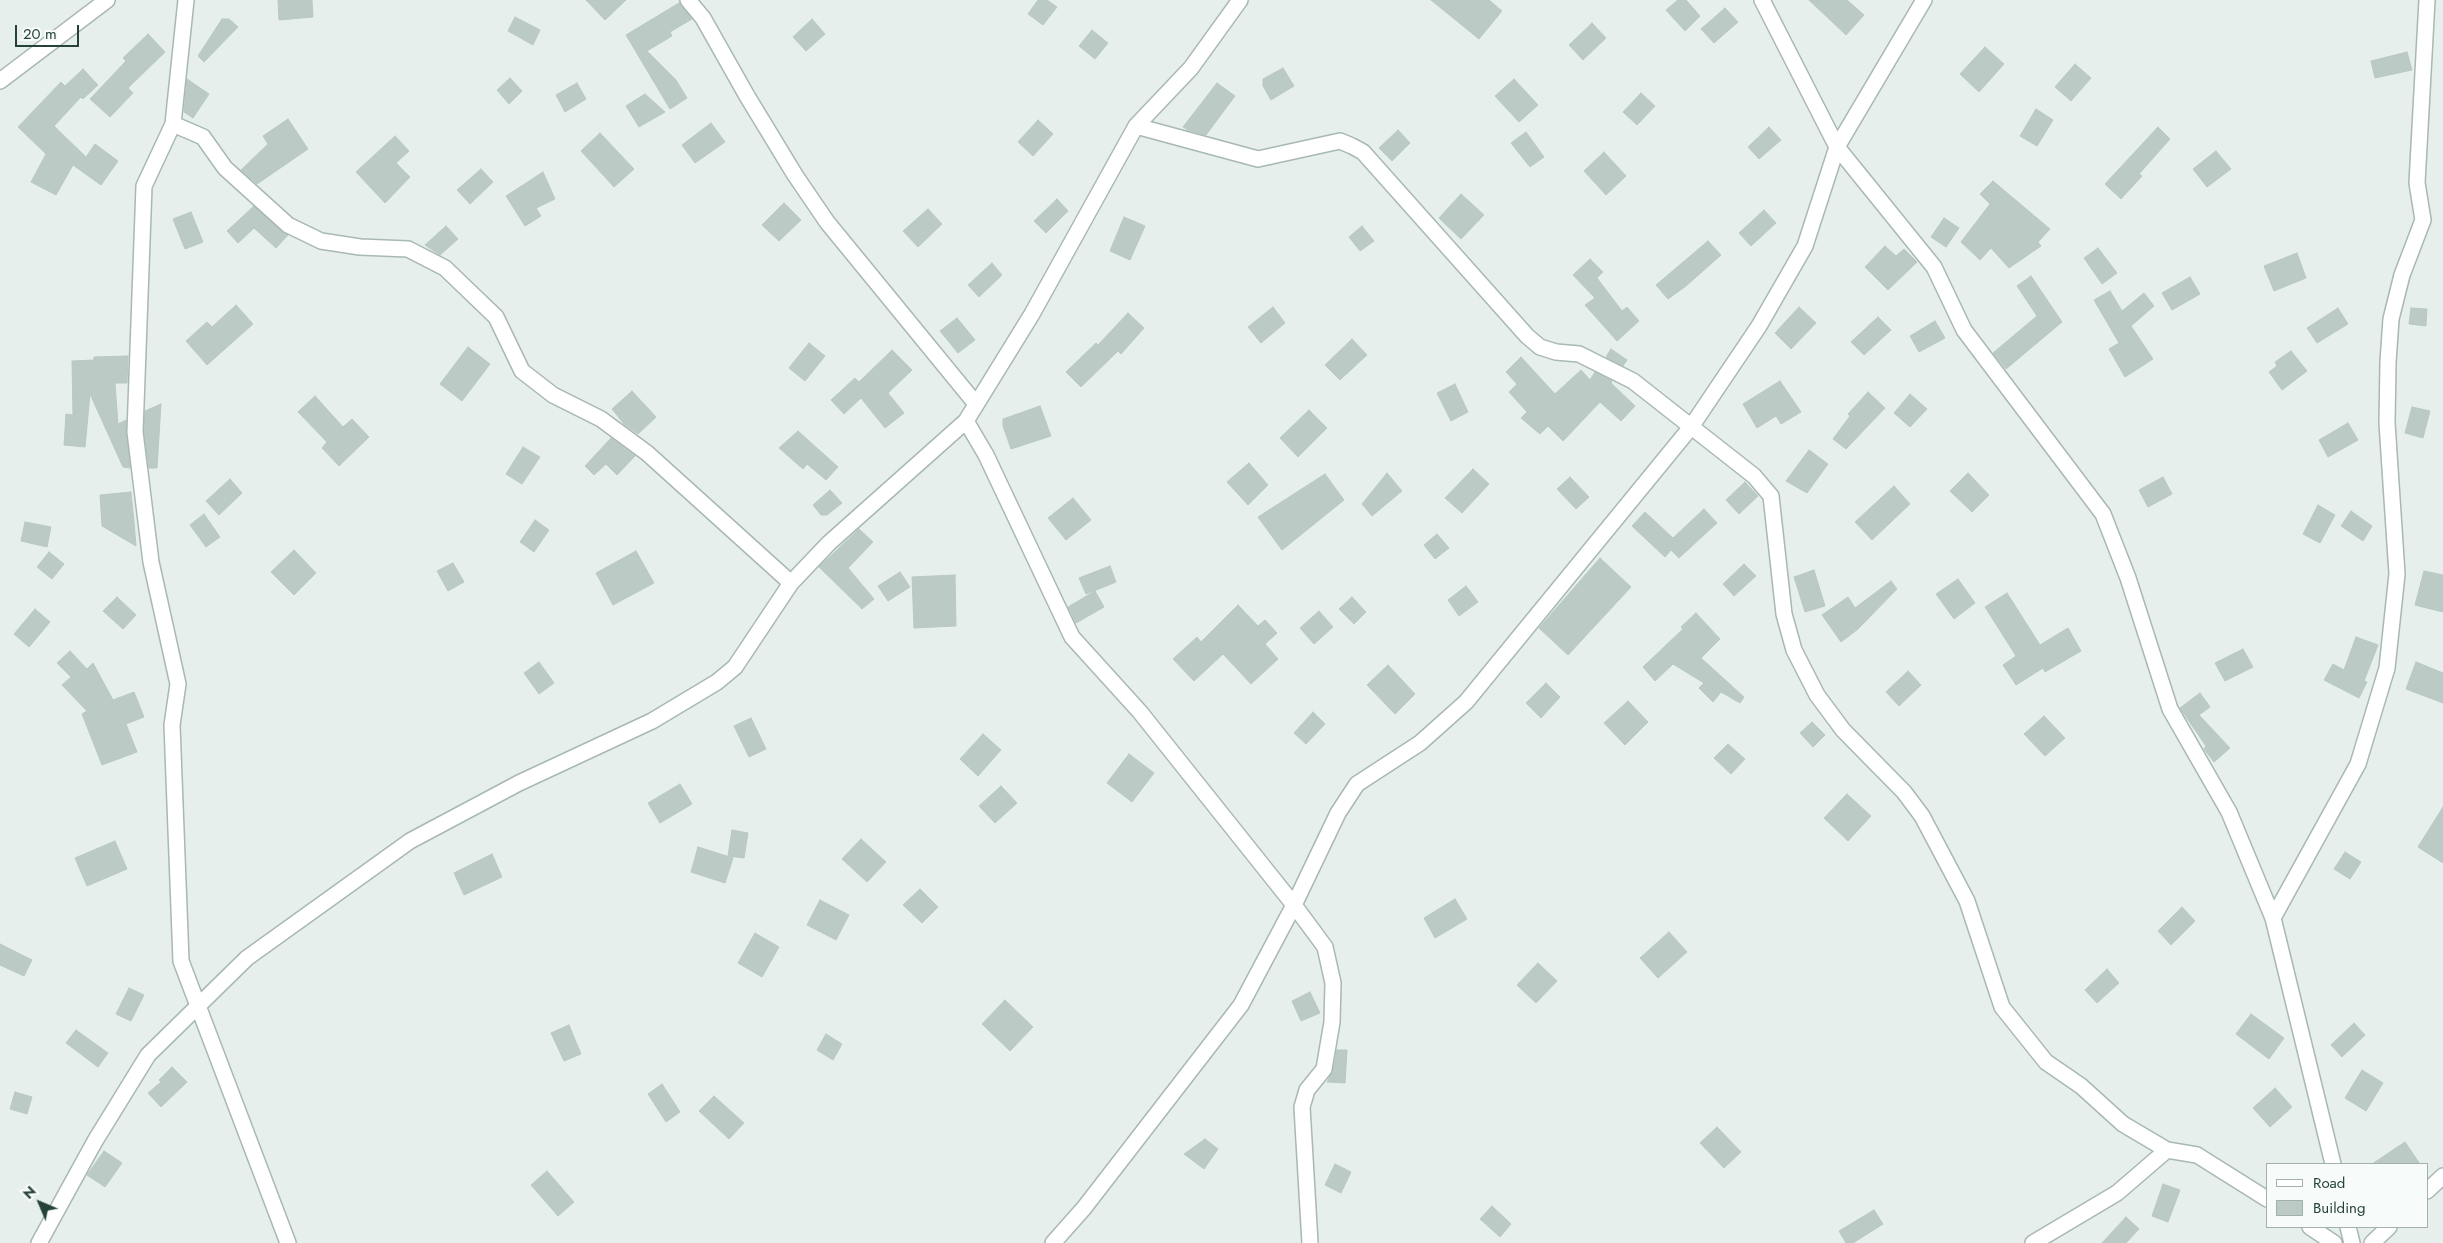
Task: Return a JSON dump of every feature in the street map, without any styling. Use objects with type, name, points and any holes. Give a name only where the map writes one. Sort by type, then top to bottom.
[{"type":"street","points":[[0,81],[107,0]]},
{"type":"street","points":[[186,0],[173,124],[144,186],[134,432],[151,562],[178,684],[172,725],[181,961],[288,1243]]},
{"type":"street","points":[[688,0],[703,18],[795,175],[828,222],[976,404]]},
{"type":"street","points":[[39,1243],[94,1141],[148,1055],[247,958],[410,841],[519,783],[652,721],[717,682],[736,667],[790,583],[829,543],[966,421],[1032,314],[1136,126],[1191,68],[1240,0]]},
{"type":"street","points":[[1762,0],[1838,147],[1934,267],[1964,330],[2103,514],[2128,578],[2170,709],[2229,812],[2273,918],[2333,1163]]},
{"type":"street","points":[[1054,1243],[1084,1208],[1241,1005],[1294,904],[1338,813],[1357,784],[1420,742],[1466,702],[1691,427],[1759,326],[1805,246],[1838,147],[1924,0]]},
{"type":"street","points":[[2273,918],[2358,764],[2388,668],[2397,574],[2387,423],[2391,319],[2402,275],[2423,220],[2417,183],[2427,0]]},
{"type":"street","points":[[173,124],[203,137],[225,168],[288,225],[321,241],[360,247],[408,249],[445,268],[496,316],[522,371],[553,395],[601,419],[647,453],[790,583]]},
{"type":"street","points":[[1136,126],[1258,159],[1340,140],[1363,152],[1527,336],[1540,347],[1556,352],[1579,354],[1633,382],[1754,476],[1771,496],[1784,614],[1794,650],[1816,695],[1843,730],[1904,792],[1922,816],[1967,901],[2002,1007],[2046,1062],[2082,1086],[2123,1124],[2167,1150],[2197,1155],[2266,1198]]},
{"type":"street","points":[[966,421],[986,456],[1072,637],[1140,712],[1294,904],[1325,947],[1333,983],[1332,1022],[1324,1069],[1306,1090],[1302,1107],[1310,1243]]},
{"type":"street","points":[[2034,1243],[2116,1194],[2167,1150]]},
{"type":"street","points":[[2428,1190],[2443,1176]]},
{"type":"street","points":[[2312,1228],[2334,1243]]},
{"type":"street","points":[[2348,1228],[2352,1243]]},
{"type":"street","points":[[2372,1243],[2388,1228]]},
{"type":"building","points":[[278,0],[312,0],[313,17],[279,20]]},
{"type":"building","points":[[586,0],[626,0],[605,20]]},
{"type":"building","points":[[1038,0],[1047,0],[1057,7],[1043,25],[1028,14]]},
{"type":"building","points":[[1431,0],[1489,0],[1502,11],[1479,39]]},
{"type":"building","points":[[1678,0],[1686,0],[1700,16],[1685,31],[1666,10]]},
{"type":"building","points":[[1809,0],[1847,0],[1864,15],[1846,35]]},
{"type":"building","points":[[679,3],[692,19],[670,32],[672,36],[647,51],[676,80],[687,98],[670,109],[626,35]]},
{"type":"building","points":[[1725,8],[1738,22],[1714,43],[1701,29]]},
{"type":"building","points":[[515,17],[540,30],[533,45],[508,31]]},
{"type":"building","points":[[222,19],[229,19],[238,27],[204,62],[198,56]]},
{"type":"building","points":[[812,19],[825,34],[806,51],[793,37]]},
{"type":"building","points":[[1592,23],[1606,38],[1583,60],[1569,45]]},
{"type":"building","points":[[1092,30],[1108,43],[1095,59],[1079,46]]},
{"type":"building","points":[[148,34],[165,52],[128,88],[133,93],[110,117],[90,99],[126,61],[123,58]]},
{"type":"building","points":[[1985,47],[2004,64],[1979,92],[1960,74]]},
{"type":"building","points":[[2407,52],[2412,70],[2375,78],[2371,61]]},
{"type":"building","points":[[2075,64],[2091,78],[2071,101],[2055,87]]},
{"type":"building","points":[[1283,68],[1294,86],[1271,100],[1263,86],[1263,79]]},
{"type":"building","points":[[83,69],[98,85],[83,99],[81,97],[54,126],[86,157],[95,144],[118,161],[101,185],[73,165],[56,195],[31,182],[46,154],[18,127],[61,82],[65,86]]},
{"type":"building","points":[[510,78],[522,91],[509,104],[497,90]]},
{"type":"building","points":[[187,79],[209,94],[193,118],[184,112]]},
{"type":"building","points":[[1514,79],[1538,105],[1519,122],[1495,96]]},
{"type":"building","points":[[577,83],[586,99],[565,112],[556,95]]},
{"type":"building","points":[[1217,83],[1235,96],[1206,135],[1183,127]]},
{"type":"building","points":[[1641,93],[1655,106],[1637,125],[1623,112]]},
{"type":"building","points":[[645,94],[665,112],[639,127],[626,106]]},
{"type":"building","points":[[2036,109],[2053,120],[2037,146],[2020,136]]},
{"type":"building","points":[[288,119],[308,149],[257,184],[241,170],[268,144],[263,136]]},
{"type":"building","points":[[1038,120],[1053,134],[1033,156],[1018,142]]},
{"type":"building","points":[[711,123],[725,142],[695,163],[682,145]]},
{"type":"building","points":[[1769,127],[1781,140],[1759,159],[1748,147]]},
{"type":"building","points":[[2158,127],[2170,139],[2139,174],[2142,176],[2121,199],[2105,184]]},
{"type":"building","points":[[1398,130],[1410,143],[1392,161],[1379,148]]},
{"type":"building","points":[[1526,132],[1544,157],[1530,167],[1511,143]]},
{"type":"building","points":[[600,133],[634,169],[614,187],[581,151]]},
{"type":"building","points":[[395,136],[409,151],[396,163],[410,177],[385,203],[356,172]]},
{"type":"building","points":[[2216,151],[2231,169],[2207,187],[2193,169]]},
{"type":"building","points":[[1604,152],[1626,176],[1606,195],[1584,171]]},
{"type":"building","points":[[481,169],[493,182],[470,204],[457,190]]},
{"type":"building","points":[[543,172],[555,199],[536,208],[541,216],[525,226],[506,196]]},
{"type":"building","points":[[1993,181],[2050,229],[2038,242],[2041,246],[2009,268],[1991,248],[1980,260],[1961,242],[1990,204],[1980,194]]},
{"type":"building","points":[[1461,194],[1484,215],[1461,239],[1439,218]]},
{"type":"building","points":[[1057,199],[1068,211],[1046,233],[1034,221]]},
{"type":"building","points":[[784,203],[801,220],[779,241],[762,225]]},
{"type":"building","points":[[254,206],[288,235],[276,248],[254,228],[238,243],[227,231]]},
{"type":"building","points":[[928,209],[942,224],[918,247],[903,231]]},
{"type":"building","points":[[1764,210],[1776,223],[1751,246],[1739,233]]},
{"type":"building","points":[[191,212],[203,242],[185,249],[173,219]]},
{"type":"building","points":[[1124,217],[1145,226],[1130,260],[1110,251]]},
{"type":"building","points":[[1944,218],[1959,228],[1946,247],[1931,237]]},
{"type":"building","points":[[446,226],[458,239],[440,255],[425,245]]},
{"type":"building","points":[[1362,226],[1374,241],[1360,251],[1349,237]]},
{"type":"building","points":[[1708,241],[1721,255],[1668,299],[1656,285]]},
{"type":"building","points":[[1885,246],[1896,256],[1904,249],[1917,262],[1888,290],[1865,267]]},
{"type":"building","points":[[2098,248],[2117,273],[2102,284],[2084,258]]},
{"type":"building","points":[[2297,253],[2306,278],[2274,291],[2264,266]]},
{"type":"building","points":[[1590,259],[1603,272],[1597,278],[1622,311],[1627,307],[1639,321],[1617,341],[1585,305],[1595,298],[1573,275]]},
{"type":"building","points":[[992,263],[1002,275],[979,297],[968,285]]},
{"type":"building","points":[[2031,276],[2062,322],[2006,369],[1993,353],[2037,316],[2017,286]]},
{"type":"building","points":[[2190,277],[2200,294],[2172,310],[2162,293]]},
{"type":"building","points":[[2110,291],[2122,311],[2144,293],[2154,306],[2131,326],[2153,359],[2125,377],[2109,349],[2119,343],[2094,300]]},
{"type":"building","points":[[236,305],[253,324],[207,365],[186,341],[207,322],[212,327]]},
{"type":"building","points":[[1273,307],[1285,323],[1261,343],[1248,327]]},
{"type":"building","points":[[1799,307],[1816,323],[1791,349],[1775,333]]},
{"type":"building","points":[[2338,308],[2348,324],[2317,343],[2307,328]]},
{"type":"building","points":[[2411,308],[2427,309],[2426,326],[2409,324]]},
{"type":"building","points":[[1128,313],[1144,328],[1121,354],[1118,351],[1081,387],[1066,372],[1096,343],[1098,345]]},
{"type":"building","points":[[1878,317],[1891,330],[1864,355],[1851,342]]},
{"type":"building","points":[[957,318],[975,340],[958,353],[940,331]]},
{"type":"building","points":[[1935,321],[1945,338],[1919,352],[1910,336]]},
{"type":"building","points":[[1352,339],[1367,355],[1340,380],[1325,365]]},
{"type":"building","points":[[809,343],[825,356],[805,381],[789,368]]},
{"type":"building","points":[[468,347],[490,364],[462,401],[440,384]]},
{"type":"building","points":[[1611,349],[1627,360],[1623,366],[1606,357]]},
{"type":"building","points":[[892,350],[912,370],[888,393],[904,413],[885,428],[861,398],[844,414],[831,400],[855,378],[859,382]]},
{"type":"building","points":[[2291,351],[2307,371],[2282,390],[2269,372],[2277,366],[2275,362]]},
{"type":"building","points":[[128,356],[127,383],[115,383],[118,424],[126,420],[130,468],[123,467],[90,394],[85,447],[64,445],[66,414],[73,415],[72,361],[94,360],[94,357]]},
{"type":"building","points":[[1521,357],[1555,394],[1581,370],[1590,380],[1595,372],[1612,381],[1611,383],[1635,406],[1621,421],[1600,402],[1563,441],[1548,426],[1540,434],[1521,418],[1527,412],[1509,392],[1517,384],[1506,372]]},
{"type":"building","points":[[1780,381],[1801,412],[1781,424],[1776,416],[1757,428],[1743,404]]},
{"type":"building","points":[[1455,384],[1468,412],[1451,421],[1437,393]]},
{"type":"building","points":[[632,391],[656,417],[638,434],[624,424],[612,409]]},
{"type":"building","points":[[1868,392],[1885,408],[1846,449],[1833,439],[1850,416],[1848,414]]},
{"type":"building","points":[[1910,394],[1927,409],[1910,427],[1894,413]]},
{"type":"building","points":[[315,396],[343,427],[352,419],[369,437],[339,466],[322,448],[327,442],[298,412]]},
{"type":"building","points":[[161,404],[157,468],[149,468],[144,432],[145,411]]},
{"type":"building","points":[[1040,406],[1051,436],[1011,449],[1003,426],[1003,419]]},
{"type":"building","points":[[2412,407],[2430,411],[2423,438],[2405,433]]},
{"type":"building","points":[[1309,410],[1327,428],[1298,457],[1280,438]]},
{"type":"building","points":[[2348,423],[2358,440],[2328,457],[2319,440]]},
{"type":"building","points":[[798,431],[838,467],[826,480],[807,464],[803,469],[779,448]]},
{"type":"building","points":[[611,438],[635,456],[617,475],[606,464],[594,475],[585,466]]},
{"type":"building","points":[[523,447],[540,457],[522,484],[506,474]]},
{"type":"building","points":[[1809,450],[1828,464],[1807,493],[1786,481]]},
{"type":"building","points":[[1249,463],[1268,485],[1248,505],[1227,482]]},
{"type":"building","points":[[1473,469],[1489,484],[1462,513],[1445,498]]},
{"type":"building","points":[[1387,473],[1402,491],[1372,516],[1362,504]]},
{"type":"building","points":[[1968,473],[1989,495],[1972,512],[1950,491]]},
{"type":"building","points":[[1325,474],[1344,500],[1282,550],[1258,517]]},
{"type":"building","points":[[1570,477],[1589,497],[1576,509],[1557,489]]},
{"type":"building","points":[[2163,477],[2172,494],[2148,507],[2139,490]]},
{"type":"building","points":[[230,479],[242,493],[219,515],[206,501]]},
{"type":"building","points":[[1745,482],[1758,496],[1739,514],[1726,500]]},
{"type":"building","points":[[1894,486],[1910,504],[1872,540],[1855,522]]},
{"type":"building","points":[[830,490],[842,503],[827,515],[821,515],[813,505]]},
{"type":"building","points":[[131,492],[136,546],[102,526],[100,495]]},
{"type":"building","points":[[1073,498],[1091,520],[1066,540],[1048,518]]},
{"type":"building","points":[[2318,505],[2335,515],[2320,543],[2303,534]]},
{"type":"building","points":[[1704,509],[1717,523],[1679,558],[1671,550],[1665,557],[1632,526],[1645,512],[1673,538]]},
{"type":"building","points":[[2351,511],[2372,526],[2363,541],[2341,526]]},
{"type":"building","points":[[204,514],[220,537],[206,547],[190,525]]},
{"type":"building","points":[[535,520],[549,530],[534,552],[520,542]]},
{"type":"building","points":[[25,522],[51,527],[47,547],[21,541]]},
{"type":"building","points":[[859,529],[873,542],[848,568],[874,599],[862,609],[819,567]]},
{"type":"building","points":[[1437,534],[1449,548],[1435,559],[1424,545]]},
{"type":"building","points":[[294,550],[316,573],[294,595],[271,572]]},
{"type":"building","points":[[636,551],[654,583],[613,605],[596,573]]},
{"type":"building","points":[[49,552],[64,564],[52,579],[37,567]]},
{"type":"building","points":[[1600,558],[1631,587],[1568,655],[1539,628]]},
{"type":"building","points":[[453,563],[464,582],[448,591],[437,571]]},
{"type":"building","points":[[1744,564],[1756,576],[1734,596],[1723,584]]},
{"type":"building","points":[[1110,566],[1116,582],[1086,594],[1079,578]]},
{"type":"building","points":[[1814,570],[1825,606],[1805,612],[1794,577]]},
{"type":"building","points":[[2424,571],[2443,575],[2443,612],[2415,605]]},
{"type":"building","points":[[900,572],[910,587],[888,601],[878,586]]},
{"type":"building","points":[[955,575],[956,626],[914,628],[912,577]]},
{"type":"building","points":[[1958,579],[1975,603],[1954,619],[1936,594]]},
{"type":"building","points":[[1891,581],[1897,589],[1858,629],[1841,642],[1822,615],[1848,597],[1855,608]]},
{"type":"building","points":[[1466,586],[1478,602],[1459,616],[1448,600]]},
{"type":"building","points":[[1095,591],[1104,607],[1076,623],[1068,607]]},
{"type":"building","points":[[2007,593],[2040,645],[2068,628],[2081,651],[2045,672],[2043,668],[2016,685],[2003,665],[2016,656],[1985,607]]},
{"type":"building","points":[[117,597],[136,615],[123,629],[103,611]]},
{"type":"building","points":[[1352,597],[1366,612],[1354,624],[1339,609]]},
{"type":"building","points":[[1238,605],[1258,626],[1265,620],[1277,633],[1265,644],[1278,659],[1251,684],[1223,654],[1194,681],[1173,659],[1197,637],[1201,642]]},
{"type":"building","points":[[35,609],[50,622],[29,647],[14,634]]},
{"type":"building","points":[[1319,611],[1333,627],[1314,644],[1300,628]]},
{"type":"building","points":[[1696,613],[1720,639],[1701,658],[1744,697],[1740,703],[1721,692],[1713,702],[1699,688],[1704,683],[1673,664],[1655,681],[1643,667],[1683,629],[1681,627]]},
{"type":"building","points":[[2356,637],[2378,645],[2364,681],[2367,682],[2359,698],[2324,680],[2333,664],[2344,670]]},
{"type":"building","points":[[2243,649],[2253,667],[2225,681],[2215,663]]},
{"type":"building","points":[[70,651],[87,669],[93,663],[113,700],[134,692],[144,717],[126,724],[137,752],[102,765],[82,714],[87,711],[62,685],[71,677],[57,663]]},
{"type":"building","points":[[539,662],[554,683],[539,694],[524,673]]},
{"type":"building","points":[[2416,662],[2443,673],[2443,703],[2406,689]]},
{"type":"building","points":[[1388,665],[1415,694],[1395,714],[1367,685]]},
{"type":"building","points":[[1908,671],[1921,685],[1899,706],[1886,692]]},
{"type":"building","points":[[1546,683],[1560,697],[1541,718],[1526,703]]},
{"type":"building","points":[[2200,693],[2210,707],[2199,715],[2230,748],[2214,762],[2204,749],[2206,746],[2180,708]]},
{"type":"building","points":[[1628,701],[1648,722],[1625,745],[1604,723]]},
{"type":"building","points":[[1313,712],[1325,724],[1306,744],[1294,733]]},
{"type":"building","points":[[2044,716],[2065,738],[2045,756],[2024,734]]},
{"type":"building","points":[[751,718],[766,749],[749,757],[734,726]]},
{"type":"building","points":[[1812,722],[1825,735],[1813,747],[1800,733]]},
{"type":"building","points":[[983,734],[1001,750],[978,776],[960,759]]},
{"type":"building","points":[[1728,744],[1745,759],[1731,774],[1714,758]]},
{"type":"building","points":[[1129,754],[1154,773],[1132,802],[1107,783]]},
{"type":"building","points":[[680,784],[692,804],[660,823],[648,803]]},
{"type":"building","points":[[1001,786],[1017,803],[995,823],[979,806]]},
{"type":"building","points":[[1847,794],[1871,816],[1848,841],[1824,818]]},
{"type":"building","points":[[2443,807],[2443,863],[2418,847]]},
{"type":"building","points":[[732,830],[748,833],[744,858],[728,856]]},
{"type":"building","points":[[861,839],[886,862],[867,882],[842,859]]},
{"type":"building","points":[[115,841],[127,869],[87,886],[75,858]]},
{"type":"building","points":[[698,847],[733,858],[725,883],[691,872]]},
{"type":"building","points":[[2345,852],[2361,862],[2350,879],[2334,869]]},
{"type":"building","points":[[492,854],[502,877],[464,895],[454,873]]},
{"type":"building","points":[[920,889],[938,907],[922,923],[903,905]]},
{"type":"building","points":[[1455,899],[1467,919],[1435,938],[1424,918]]},
{"type":"building","points":[[820,900],[849,915],[836,940],[807,925]]},
{"type":"building","points":[[2182,907],[2195,921],[2171,945],[2158,931]]},
{"type":"building","points":[[1669,932],[1687,952],[1658,978],[1640,958]]},
{"type":"building","points":[[755,933],[779,947],[762,977],[738,963]]},
{"type":"building","points":[[0,944],[32,960],[24,976],[0,965]]},
{"type":"building","points":[[1538,963],[1557,981],[1536,1003],[1517,985]]},
{"type":"building","points":[[2107,969],[2119,983],[2097,1003],[2085,990]]},
{"type":"building","points":[[129,988],[144,995],[131,1021],[116,1014]]},
{"type":"building","points":[[1310,992],[1320,1013],[1301,1021],[1292,1001]]},
{"type":"building","points":[[1005,1000],[1033,1027],[1010,1051],[982,1024]]},
{"type":"building","points":[[2251,1014],[2284,1038],[2269,1059],[2236,1034]]},
{"type":"building","points":[[2354,1023],[2365,1035],[2342,1057],[2331,1045]]},
{"type":"building","points":[[569,1025],[581,1054],[564,1061],[551,1033]]},
{"type":"building","points":[[76,1030],[108,1053],[98,1067],[66,1043]]},
{"type":"building","points":[[826,1034],[842,1044],[833,1060],[817,1050]]},
{"type":"building","points":[[1337,1050],[1347,1050],[1345,1083],[1327,1082],[1333,1071]]},
{"type":"building","points":[[172,1067],[187,1082],[161,1107],[148,1093],[161,1082],[159,1080]]},
{"type":"building","points":[[2362,1070],[2383,1083],[2366,1111],[2345,1098]]},
{"type":"building","points":[[662,1084],[680,1112],[666,1122],[648,1094]]},
{"type":"building","points":[[2275,1088],[2292,1107],[2270,1127],[2253,1108]]},
{"type":"building","points":[[15,1092],[32,1097],[27,1114],[10,1109]]},
{"type":"building","points":[[714,1096],[744,1123],[729,1139],[699,1111]]},
{"type":"building","points":[[1717,1127],[1741,1152],[1724,1168],[1700,1143]]},
{"type":"building","points":[[1205,1139],[1218,1149],[1204,1169],[1184,1154]]},
{"type":"building","points":[[2405,1142],[2419,1163],[2374,1163]]},
{"type":"building","points":[[104,1151],[122,1163],[105,1187],[87,1175]]},
{"type":"building","points":[[1335,1164],[1351,1172],[1341,1193],[1325,1185]]},
{"type":"building","points":[[547,1171],[574,1202],[558,1216],[531,1185]]},
{"type":"building","points":[[2163,1184],[2180,1190],[2168,1222],[2152,1216]]},
{"type":"building","points":[[1492,1206],[1511,1224],[1500,1237],[1480,1219]]},
{"type":"building","points":[[1874,1210],[1883,1224],[1853,1243],[1846,1243],[1839,1231]]},
{"type":"building","points":[[2126,1217],[2139,1229],[2126,1243],[2102,1243]]}]
